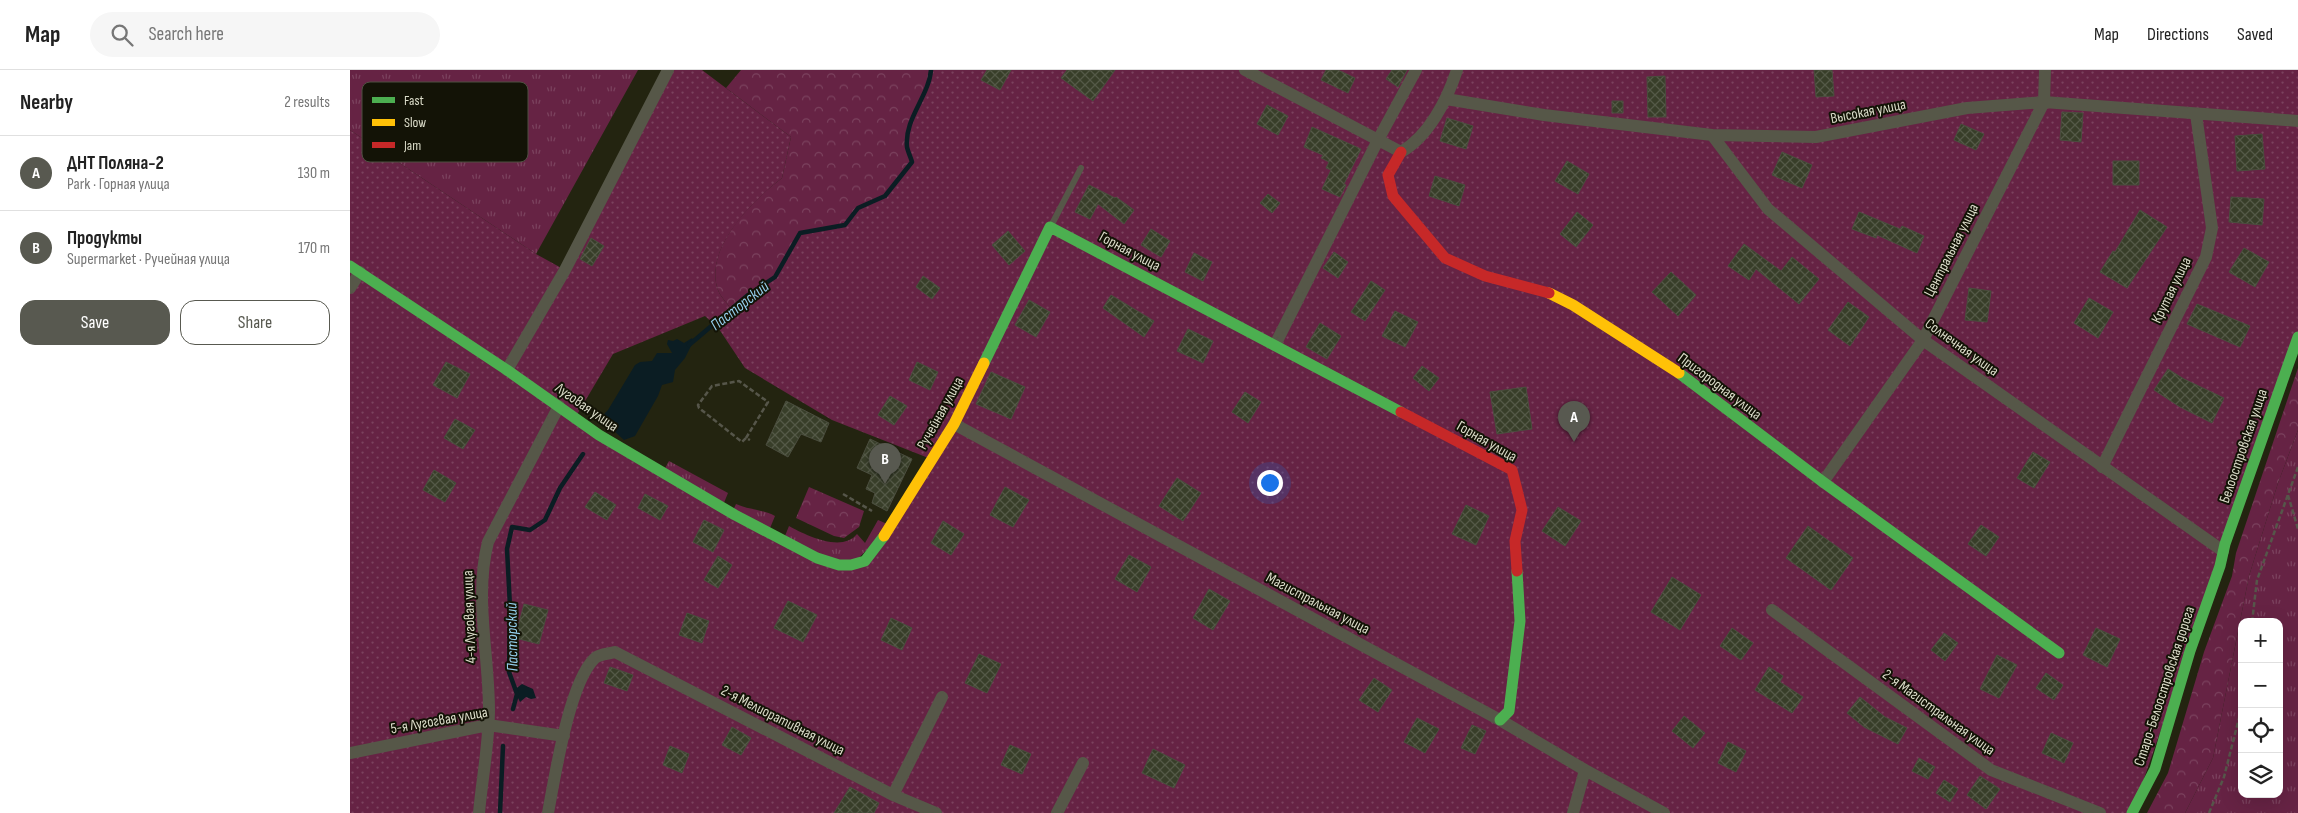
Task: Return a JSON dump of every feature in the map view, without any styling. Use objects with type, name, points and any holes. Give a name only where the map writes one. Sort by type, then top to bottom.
[{"type":"street","points":[[506,370],[565,270],[668,70]]},
{"type":"street","points":[[1244,70],[1401,152],[1414,144],[1446,99],[1457,70]]},
{"type":"street","points":[[1274,345],[1378,140],[1416,70]]},
{"type":"street","name":"Центральная улица","points":[[1823,482],[1924,340],[2044,102],[2045,70]]},
{"type":"street","name":"Высокая улица","points":[[1446,99],[1544,115],[1712,135],[1816,137],[1967,108],[2044,102],[2298,120]]},
{"type":"street","name":"Крутая улица","points":[[2102,467],[2206,257],[2212,228],[2196,114]]},
{"type":"street","name":"Солнечная улица","points":[[1712,135],[1768,209],[1924,340],[2223,551]]},
{"type":"street","name":"Пригородная улица","points":[[1401,152],[1388,176],[1393,196],[1445,258],[1485,276],[1545,291],[1573,305],[1688,378],[1823,482],[2059,653]]},
{"type":"street","name":"Горная улица","points":[[1050,227],[1512,470],[1522,510],[1515,541],[1520,621],[1509,711],[1500,720]]},
{"type":"street","name":"Ручейная улица","points":[[817,558],[839,565],[850,565],[864,561],[880,542],[954,424],[1050,227]]},
{"type":"street","points":[[350,288],[355,269]]},
{"type":"street","name":"Луговая улица","points":[[355,269],[599,435],[726,510],[817,558]]},
{"type":"street","name":"Белоостровская улица","points":[[2220,566],[2223,551],[2298,337]]},
{"type":"street","name":"4-я Луговая улица","points":[[479,813],[489,710],[482,594],[484,560],[488,542],[559,406]]},
{"type":"street","name":"Магистральная улица","points":[[954,424],[1500,720],[1585,770],[1664,813]]},
{"type":"street","name":"Старо-Белоостровская дорога","points":[[2132,813],[2155,769],[2190,651],[2220,566]]},
{"type":"street","name":"2-я Магистральная улица","points":[[1772,610],[1991,770],[2100,813]]},
{"type":"street","name":"2-я Мелиоративная улица","points":[[564,736],[580,676],[595,657],[615,652],[893,794],[936,813]]},
{"type":"street","points":[[893,794],[942,697]]},
{"type":"street","name":"5-я Лугогвая улица","points":[[350,753],[488,724],[564,736]]},
{"type":"street","points":[[548,813],[564,736]]},
{"type":"street","points":[[1057,813],[1083,763]]},
{"type":"street","points":[[1573,813],[1585,770]]},
{"type":"lane","points":[[1050,227],[1081,168]]},
{"type":"path","points":[[739,381],[768,402],[748,439],[742,442],[699,408],[698,405],[712,386],[739,381]]},
{"type":"path","points":[[2252,618],[2257,580],[2298,467]]},
{"type":"path","points":[[843,494],[872,510]]},
{"type":"path","points":[[2288,494],[2298,529]]},
{"type":"path","points":[[2209,813],[2224,777],[2240,708]]},
{"type":"green space","points":[[350,70],[638,70],[536,254],[398,162],[528,162],[528,82],[362,82],[362,138],[350,130]]},
{"type":"green space","points":[[671,70],[702,70],[791,137],[782,178],[745,212],[724,242],[718,258],[715,274],[718,290],[731,309],[775,277],[800,233],[845,225],[856,210],[885,196],[912,162],[907,147],[919,102],[930,81],[930,70],[2298,70],[2298,336],[2132,813],[350,813],[350,130],[362,138],[362,162],[398,162],[536,254],[565,270]],"holes":[[[705,316],[719,329],[745,368],[832,420],[931,459],[865,561],[817,558],[575,418],[613,354]]]},
{"type":"green space","points":[[741,70],[930,70],[930,81],[919,102],[912,162],[885,196],[856,210],[845,225],[800,233],[775,277],[731,309],[718,290],[715,274],[718,258],[724,242],[745,212],[782,178],[791,137],[726,88]]},
{"type":"green space","points":[[2298,368],[2298,430],[2278,483],[2249,576],[2241,618],[2238,618],[2238,632],[2213,758],[2185,813],[2147,813],[2168,773],[2204,652],[2232,576],[2236,553]]},
{"type":"green space","points":[[2298,430],[2298,813],[2185,813],[2213,758],[2238,632],[2238,798],[2283,798],[2283,618],[2241,618],[2249,576],[2278,483]]},
{"type":"green space","points":[[669,461],[728,493],[721,510],[662,474]]},
{"type":"green space","points":[[809,487],[864,511],[859,527],[844,538],[834,536],[796,518]]},
{"type":"green space","points":[[736,504],[775,516],[768,533],[731,515]]},
{"type":"green space","points":[[878,520],[892,526],[851,565],[783,541],[789,526],[804,534],[833,542],[842,542],[857,534],[865,543]]},
{"type":"water","points":[[692,338],[693,342],[685,358],[675,370],[673,382],[662,385],[658,396],[635,436],[624,440],[614,431],[605,428],[602,416],[608,410],[635,365],[640,362],[652,361],[657,353],[672,353],[667,344],[668,340],[673,341],[677,339],[684,343]]},
{"type":"water","points":[[522,684],[533,689],[536,698],[526,697],[520,702],[514,690]]},
{"type":"building","points":[[987,70],[1011,70],[1000,90],[981,80]]},
{"type":"building","points":[[1067,70],[1115,70],[1093,101],[1061,78]]},
{"type":"building","points":[[1326,70],[1338,70],[1355,78],[1348,93],[1321,80]]},
{"type":"building","points":[[1392,70],[1407,70],[1398,87],[1386,79]]},
{"type":"building","points":[[1814,70],[1832,70],[1834,96],[1816,97]]},
{"type":"building","points":[[1665,76],[1666,117],[1648,117],[1647,77]]},
{"type":"building","points":[[1612,101],[1623,101],[1623,113],[1612,113]]},
{"type":"building","points":[[1267,105],[1288,116],[1278,135],[1257,124]]},
{"type":"building","points":[[2062,112],[2083,113],[2081,142],[2060,140]]},
{"type":"building","points":[[1447,118],[1473,126],[1466,149],[1440,141]]},
{"type":"building","points":[[1961,124],[1984,134],[1976,150],[1954,140]]},
{"type":"building","points":[[1312,127],[1361,149],[1344,184],[1346,185],[1340,197],[1322,189],[1331,170],[1326,168],[1329,162],[1321,158],[1323,155],[1304,147]]},
{"type":"building","points":[[2262,134],[2265,169],[2237,171],[2235,136]]},
{"type":"building","points":[[1782,152],[1812,165],[1802,188],[1772,175]]},
{"type":"building","points":[[1567,161],[1589,174],[1578,194],[1555,181]]},
{"type":"building","points":[[2113,161],[2139,161],[2139,185],[2113,185]]},
{"type":"building","points":[[1435,176],[1465,185],[1459,206],[1429,196]]},
{"type":"building","points":[[1089,185],[1116,197],[1134,210],[1124,224],[1098,204],[1090,219],[1075,212]]},
{"type":"building","points":[[1268,194],[1280,203],[1272,213],[1260,203]]},
{"type":"building","points":[[2231,197],[2264,199],[2262,225],[2229,222]]},
{"type":"building","points":[[2140,210],[2167,227],[2127,288],[2100,272],[2113,251],[2115,252]]},
{"type":"building","points":[[1577,212],[1593,225],[1576,247],[1560,234]]},
{"type":"building","points":[[1859,212],[1900,229],[1902,226],[1924,236],[1917,253],[1877,235],[1876,238],[1852,229]]},
{"type":"building","points":[[1151,229],[1170,241],[1161,257],[1141,245]]},
{"type":"building","points":[[1008,231],[1025,251],[1009,265],[992,245]]},
{"type":"building","points":[[591,238],[604,246],[592,266],[580,259]]},
{"type":"building","points":[[1744,244],[1781,271],[1792,257],[1819,279],[1799,304],[1756,269],[1749,280],[1728,266]]},
{"type":"building","points":[[2244,248],[2269,262],[2255,287],[2229,272]]},
{"type":"building","points":[[1334,252],[1348,262],[1338,278],[1323,268]]},
{"type":"building","points":[[1194,253],[1212,262],[1203,281],[1185,272]]},
{"type":"building","points":[[1671,272],[1696,295],[1678,316],[1652,292]]},
{"type":"building","points":[[923,276],[940,288],[932,299],[916,287]]},
{"type":"building","points":[[1371,281],[1385,290],[1365,321],[1351,312]]},
{"type":"building","points":[[1969,288],[1991,291],[1987,322],[1965,320]]},
{"type":"building","points":[[1111,295],[1154,321],[1144,337],[1103,308]]},
{"type":"building","points":[[2089,298],[2113,312],[2098,338],[2074,323]]},
{"type":"building","points":[[1029,300],[1050,312],[1036,337],[1015,325]]},
{"type":"building","points":[[1848,302],[1869,317],[1850,346],[1828,330]]},
{"type":"building","points":[[2197,304],[2250,326],[2240,347],[2187,324]]},
{"type":"building","points":[[1395,311],[1418,322],[1405,347],[1382,336]]},
{"type":"building","points":[[1320,323],[1341,336],[1327,359],[1306,347]]},
{"type":"building","points":[[1188,329],[1213,341],[1203,363],[1177,351]]},
{"type":"building","points":[[446,362],[470,374],[457,398],[433,385]]},
{"type":"building","points":[[917,362],[938,372],[930,390],[909,380]]},
{"type":"building","points":[[1422,366],[1439,378],[1429,391],[1413,378]]},
{"type":"building","points":[[2168,369],[2184,379],[2224,398],[2212,423],[2180,407],[2154,390]]},
{"type":"building","points":[[991,372],[1025,387],[1011,419],[976,404]]},
{"type":"building","points":[[1526,387],[1532,429],[1497,434],[1490,392]]},
{"type":"building","points":[[1245,392],[1261,402],[1248,423],[1232,412]]},
{"type":"building","points":[[890,396],[907,406],[894,425],[878,415]]},
{"type":"building","points":[[786,401],[829,423],[821,442],[801,434],[788,457],[766,445]]},
{"type":"building","points":[[455,419],[475,430],[463,449],[444,438]]},
{"type":"building","points":[[870,439],[912,459],[887,511],[872,503],[875,493],[866,489],[872,475],[857,468]]},
{"type":"building","points":[[2033,452],[2050,462],[2034,488],[2017,478]]},
{"type":"building","points":[[434,470],[456,483],[445,502],[423,490]]},
{"type":"building","points":[[1177,478],[1201,493],[1183,521],[1159,506]]},
{"type":"building","points":[[1005,487],[1029,500],[1013,527],[990,515]]},
{"type":"building","points":[[595,492],[616,505],[607,520],[585,507]]},
{"type":"building","points":[[645,494],[668,506],[660,520],[638,508]]},
{"type":"building","points":[[1466,505],[1489,516],[1476,545],[1452,534]]},
{"type":"building","points":[[1558,507],[1581,521],[1565,546],[1542,531]]},
{"type":"building","points":[[704,520],[724,530],[713,552],[693,542]]},
{"type":"building","points":[[943,521],[964,534],[951,555],[931,543]]},
{"type":"building","points":[[1981,525],[1999,537],[1986,556],[1968,544]]},
{"type":"building","points":[[1808,526],[1853,558],[1831,590],[1786,558]]},
{"type":"building","points":[[1129,555],[1151,567],[1137,592],[1115,579]]},
{"type":"building","points":[[718,556],[732,565],[718,588],[704,580]]},
{"type":"building","points":[[1672,577],[1701,595],[1680,630],[1651,612]]},
{"type":"building","points":[[1209,589],[1230,601],[1213,630],[1193,618]]},
{"type":"building","points":[[788,601],[817,615],[803,642],[774,628]]},
{"type":"building","points":[[524,604],[548,610],[539,644],[515,638]]},
{"type":"building","points":[[687,613],[709,621],[702,643],[679,635]]},
{"type":"building","points":[[891,618],[912,628],[902,650],[881,640]]},
{"type":"building","points":[[1732,628],[1753,643],[1741,660],[1720,646]]},
{"type":"building","points":[[2096,628],[2120,639],[2107,667],[2083,655]]},
{"type":"building","points":[[1944,633],[1958,643],[1945,661],[1931,650]]},
{"type":"building","points":[[979,654],[1001,664],[987,693],[965,683]]},
{"type":"building","points":[[1997,655],[2017,665],[1999,698],[1980,689]]},
{"type":"building","points":[[610,667],[633,675],[627,691],[604,683]]},
{"type":"building","points":[[1769,667],[1783,676],[1780,682],[1803,697],[1792,713],[1755,690]]},
{"type":"building","points":[[2046,673],[2063,685],[2054,700],[2036,688]]},
{"type":"building","points":[[1374,678],[1392,690],[1378,712],[1359,700]]},
{"type":"building","points":[[1860,697],[1885,717],[1907,728],[1898,744],[1864,727],[1847,713]]},
{"type":"building","points":[[1684,716],[1705,733],[1693,748],[1672,731]]},
{"type":"building","points":[[1417,718],[1439,729],[1425,753],[1404,742]]},
{"type":"building","points":[[1472,725],[1486,731],[1475,754],[1461,748]]},
{"type":"building","points":[[732,727],[751,738],[741,755],[722,745]]},
{"type":"building","points":[[2051,733],[2073,743],[2064,763],[2042,753]]},
{"type":"building","points":[[1728,742],[1746,751],[1736,772],[1718,763]]},
{"type":"building","points":[[1010,745],[1031,754],[1022,774],[1001,765]]},
{"type":"building","points":[[670,746],[689,754],[682,773],[663,765]]},
{"type":"building","points":[[1153,749],[1185,765],[1174,788],[1142,773]]},
{"type":"building","points":[[1919,758],[1935,767],[1928,779],[1912,771]]},
{"type":"building","points":[[1980,776],[2000,789],[1986,809],[1967,795]]},
{"type":"building","points":[[1944,780],[1958,789],[1950,802],[1936,793]]},
{"type":"building","points":[[850,787],[879,803],[874,813],[834,813]]},
{"type":"waterway","name":"Пасторский","points":[[689,345],[748,295],[775,277],[800,233],[845,225],[858,208],[885,196],[912,162],[907,147],[909,127],[926,89],[931,70]]},
{"type":"waterway","name":"Пасторский","points":[[513,709],[517,694],[509,672],[510,607],[507,549],[512,527],[530,530],[545,520],[560,488],[583,454]]},
{"type":"waterway","name":"Пасторский","points":[[500,813],[503,746]]},
{"type":"traffic: fast","points":[[984,363],[1050,227],[1401,412]]},
{"type":"traffic: fast","points":[[350,266],[507,370],[599,435],[735,515],[817,558],[839,565],[851,565],[865,561],[884,536]]},
{"type":"traffic: fast","points":[[2132,813],[2155,769],[2190,651],[2220,566],[2225,544],[2298,337]]},
{"type":"traffic: fast","points":[[1679,373],[1823,482],[2059,653]]},
{"type":"traffic: fast","points":[[1500,720],[1509,711],[1520,621],[1517,571]]},
{"type":"traffic: slow","points":[[1549,293],[1573,305],[1679,373]]},
{"type":"traffic: slow","points":[[884,536],[954,424],[984,363]]},
{"type":"traffic: jam","points":[[1401,152],[1388,175],[1393,196],[1445,258],[1485,276],[1549,293]]},
{"type":"traffic: jam","points":[[1401,412],[1512,470],[1522,510],[1515,541],[1517,571]]},
{"type":"place","name":"ДНТ Поляна-2","points":[[1574,442]]},
{"type":"place","name":"Продукты","points":[[885,484]]}]
